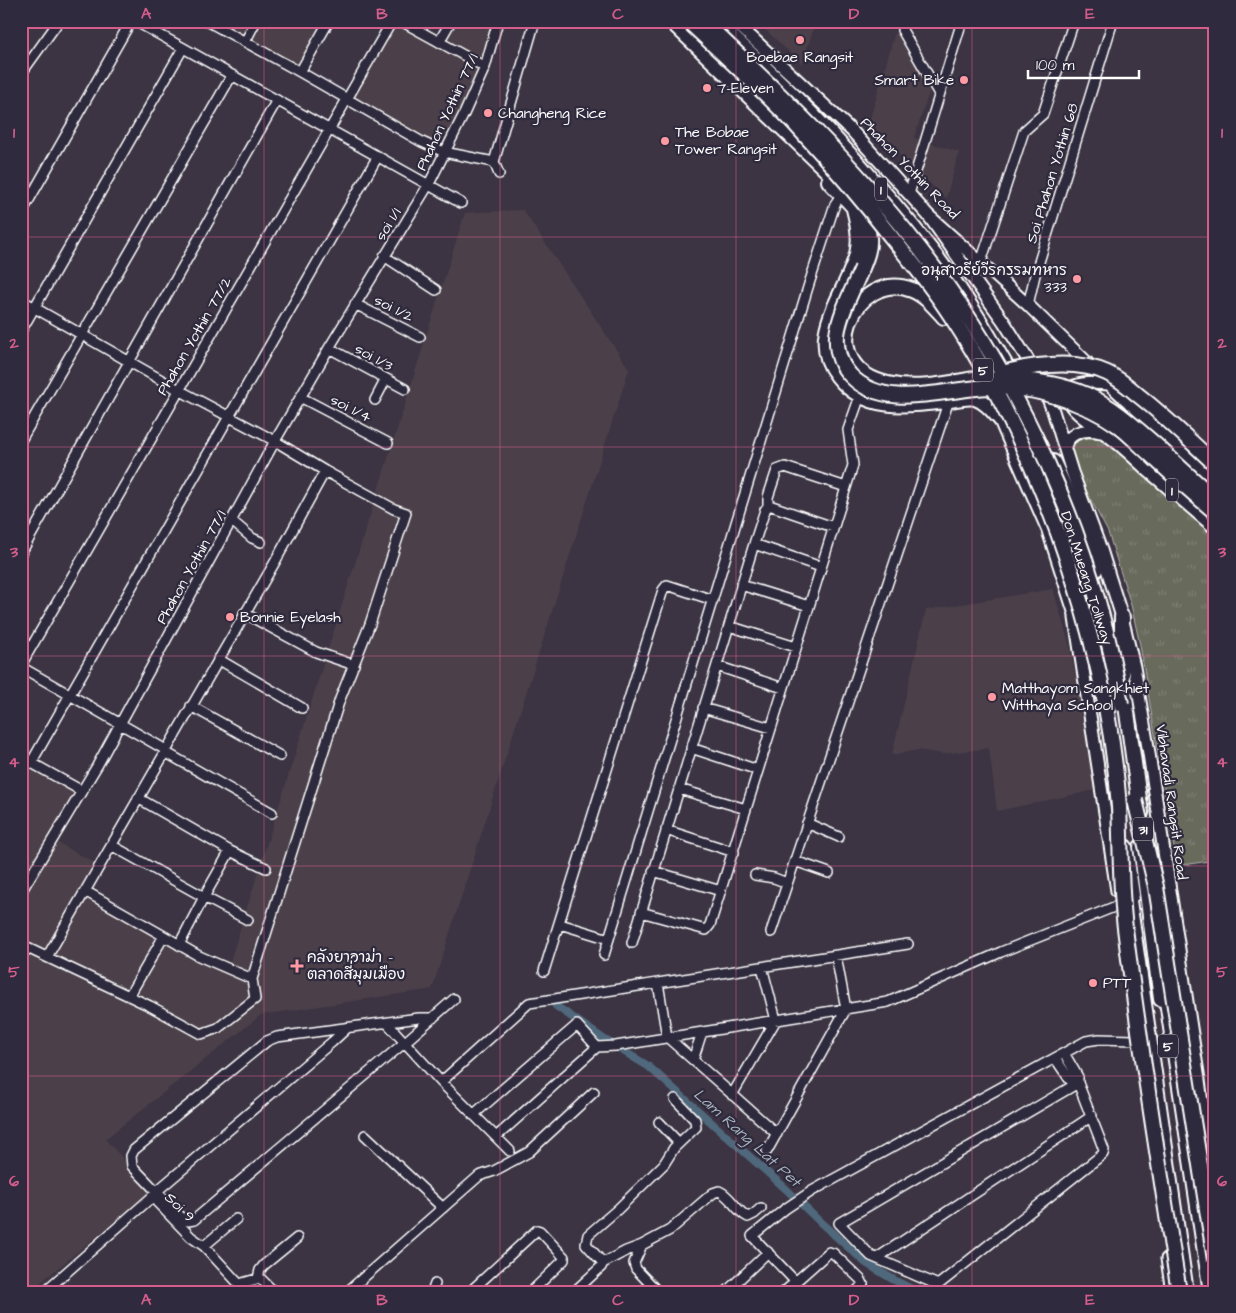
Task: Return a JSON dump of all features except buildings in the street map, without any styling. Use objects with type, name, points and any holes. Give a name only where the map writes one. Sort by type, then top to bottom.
[{"type":"highway","name":"1","points":[[671,21],[782,126],[870,213],[920,279],[944,316]]},
{"type":"highway","name":"Don Mueang Tollway","points":[[688,21],[793,122],[873,212],[951,315],[1016,433],[1060,537],[1092,642],[1111,737],[1119,804],[1192,1292]]},
{"type":"highway","name":"Don Mueang Tollway","points":[[703,21],[776,90],[884,205],[950,290],[1008,383],[1055,482],[1076,534],[1092,584],[1117,681],[1202,1292]]},
{"type":"highway","name":"1","points":[[715,21],[813,115],[886,195],[938,259],[981,322],[1015,382]]},
{"type":"highway","name":"1","points":[[816,160],[828,179],[854,209]]},
{"type":"highway","points":[[854,209],[865,222],[869,237],[868,252],[837,334],[838,354],[844,369],[855,380],[873,391],[886,394],[916,396],[997,387],[1029,390],[1057,396],[1097,413],[1119,426],[1215,512]]},
{"type":"highway","points":[[854,209],[859,233],[857,254],[828,323],[826,345],[830,366],[841,381],[857,395],[881,403],[909,406],[974,398],[981,401],[1005,425]]},
{"type":"highway","points":[[944,316],[919,293],[911,289],[890,287],[879,290],[858,305],[849,322],[846,343],[848,354],[863,372],[876,380],[889,384],[917,387],[979,378],[1049,364],[1075,365],[1106,373],[1126,385],[1150,404],[1215,464]]},
{"type":"highway","name":"31","points":[[944,316],[984,382],[1005,425],[1049,529],[1093,667],[1186,1292]]},
{"type":"highway","points":[[979,378],[1021,379],[1067,388],[1087,395],[1128,420],[1215,499]]},
{"type":"highway","name":"31","points":[[1015,382],[1066,488],[1086,542],[1122,678],[1210,1292]]},
{"type":"highway","points":[[1122,618],[1122,678]]},
{"type":"highway","name":"5","points":[[1135,800],[1156,887],[1215,1260]]},
{"type":"highway","name":"5","points":[[1119,804],[1124,923],[1179,1292]]},
{"type":"highway","points":[[1116,890],[1132,923]]},
{"type":"main road","name":"Phahon Yothin Road","points":[[734,21],[852,131],[928,215],[1028,305],[1109,384],[1215,482]]},
{"type":"main road","name":"Vibhavadi Rangsit Road","points":[[928,215],[1023,349],[1040,380],[1101,550],[1122,618],[1143,712],[1202,1105],[1210,1131],[1215,1201]]},
{"type":"main road","points":[[1105,433],[1072,407],[1068,400],[1068,395],[1072,388],[1077,385],[1109,384]]},
{"type":"main road","points":[[1065,446],[1068,440],[1080,432],[1088,430],[1105,433]]},
{"type":"main road","name":"1","points":[[1105,433],[1215,528]]},
{"type":"main road","name":"31","points":[[1072,598],[1119,905],[1134,1040],[1172,1292]]},
{"type":"street","points":[[21,74],[60,21]]},
{"type":"street","points":[[21,214],[131,21]]},
{"type":"street","points":[[135,21],[461,203]]},
{"type":"street","points":[[207,21],[422,142],[444,152],[494,162]]},
{"type":"street","points":[[245,42],[256,21]]},
{"type":"street","points":[[300,72],[328,21]]},
{"type":"street","name":"Phahon Yothin 77/2","points":[[21,666],[392,21]]},
{"type":"street","points":[[401,21],[485,67]]},
{"type":"street","points":[[439,42],[450,21]]},
{"type":"street","name":"Phahon Yothin 77/1","points":[[429,184],[485,67],[498,21]]},
{"type":"street","points":[[499,174],[494,162],[536,21]]},
{"type":"street","points":[[904,21],[902,30],[939,94]]},
{"type":"street","points":[[909,194],[962,21]]},
{"type":"street","points":[[981,262],[1024,131],[1043,114],[1074,21]]},
{"type":"street","name":"Soi Phahon Yothin 68","points":[[1028,305],[1035,275],[1113,21]]},
{"type":"street","points":[[21,331],[183,48]]},
{"type":"street","points":[[21,440],[232,75]]},
{"type":"street","points":[[21,554],[277,100]]},
{"type":"street","points":[[32,763],[378,156]]},
{"type":"street","name":"soi 1/1","points":[[429,184],[384,256],[436,290]]},
{"type":"street","points":[[604,955],[812,275],[835,204],[841,195]]},
{"type":"street","name":"Phahon Yothin 77/1","points":[[21,892],[120,724],[275,441],[384,256]]},
{"type":"street","points":[[21,300],[82,333],[179,390],[275,441],[325,471],[394,509],[406,513],[370,624],[340,699],[252,980],[255,999],[218,1028],[201,1034],[129,996],[21,945]]},
{"type":"street","name":"soi 1/2","points":[[355,304],[420,337]]},
{"type":"street","name":"soi 1/3","points":[[329,348],[405,389]]},
{"type":"street","points":[[375,400],[386,380]]},
{"type":"street","points":[[641,912],[706,930],[710,925],[853,465],[848,430],[860,396]]},
{"type":"street","name":"soi 1/4","points":[[302,398],[388,443]]},
{"type":"street","points":[[771,932],[949,400]]},
{"type":"street","points":[[632,943],[741,585],[765,510],[768,506],[768,497],[777,470],[785,467],[846,487]]},
{"type":"street","points":[[47,956],[325,471]]},
{"type":"street","points":[[768,506],[833,527]]},
{"type":"street","points":[[232,521],[252,538],[261,542]]},
{"type":"street","points":[[754,544],[821,567]]},
{"type":"street","points":[[544,971],[663,590],[667,585],[713,600]]},
{"type":"street","points":[[741,585],[809,606]]},
{"type":"street","points":[[244,613],[316,652],[354,665]]},
{"type":"street","points":[[729,626],[796,647]]},
{"type":"street","points":[[218,659],[302,708]]},
{"type":"street","points":[[21,666],[272,813]]},
{"type":"street","points":[[717,666],[784,688]]},
{"type":"street","points":[[192,706],[280,756]]},
{"type":"street","points":[[704,708],[771,728]]},
{"type":"street","points":[[691,748],[758,770]]},
{"type":"street","points":[[21,757],[82,791]]},
{"type":"street","points":[[679,789],[746,809]]},
{"type":"street","points":[[138,798],[230,851],[266,868]]},
{"type":"street","points":[[807,824],[839,837]]},
{"type":"street","points":[[666,830],[734,852]]},
{"type":"street","points":[[111,845],[248,920]]},
{"type":"street","points":[[179,945],[230,851]]},
{"type":"street","points":[[795,861],[828,873]]},
{"type":"street","points":[[654,871],[721,891]]},
{"type":"street","points":[[755,874],[787,883]]},
{"type":"street","points":[[85,891],[199,956],[252,980]]},
{"type":"street","points":[[496,1137],[597,1047],[615,1046],[888,1002],[1001,952],[1119,905]]},
{"type":"street","points":[[560,924],[609,939]]},
{"type":"street","points":[[129,996],[164,936]]},
{"type":"street","points":[[441,1082],[528,1003],[908,944]]},
{"type":"street","points":[[767,1151],[846,1009],[836,956]]},
{"type":"street","points":[[732,1094],[776,1020],[762,967]]},
{"type":"street","points":[[658,983],[667,1037],[777,1134]]},
{"type":"street","points":[[433,1018],[419,1018],[277,1037],[267,1041],[134,1150],[131,1156],[132,1166],[182,1218],[188,1221],[194,1220],[404,1043],[433,1018],[454,999]]},
{"type":"street","points":[[387,1023],[441,1082],[510,1151]]},
{"type":"street","points":[[473,1114],[576,1025],[597,1047]]},
{"type":"street","points":[[157,1191],[346,1029]]},
{"type":"street","points":[[693,1060],[702,1032]]},
{"type":"street","points":[[795,1281],[752,1236],[767,1222],[799,1199],[1086,1041],[1099,1039],[1134,1040]]},
{"type":"street","points":[[1064,1053],[1078,1077],[1078,1083],[1104,1150],[1103,1154],[938,1285],[877,1258],[863,1249],[838,1223],[1078,1083]]},
{"type":"street","points":[[1056,1058],[1070,1080],[1078,1083]]},
{"type":"street","points":[[347,1292],[479,1176],[494,1171],[528,1152],[594,1092]]},
{"type":"street","points":[[603,1263],[586,1244],[588,1235],[664,1164],[669,1154],[696,1127],[697,1123],[675,1099]]},
{"type":"street","points":[[1202,1105],[1215,1108]]},
{"type":"street","points":[[877,1258],[1092,1116]]},
{"type":"street","points":[[659,1122],[679,1144]]},
{"type":"street","points":[[365,1135],[443,1208]]},
{"type":"street","points":[[574,1292],[603,1263],[670,1230],[719,1190],[748,1217],[760,1208]]},
{"type":"street","name":"Soi 9","points":[[44,1292],[152,1197],[191,1237],[204,1246],[240,1284],[258,1278]]},
{"type":"street","points":[[204,1246],[236,1219]]},
{"type":"street","points":[[472,1292],[474,1288],[537,1230],[564,1257],[564,1260],[531,1292]]},
{"type":"street","points":[[274,1292],[258,1278],[260,1270],[297,1238]]},
{"type":"street","points":[[642,1245],[634,1263],[636,1269],[658,1292]]},
{"type":"street","points":[[726,1292],[768,1252]]},
{"type":"street","points":[[784,1292],[824,1254],[829,1252],[833,1252],[861,1280],[863,1284],[856,1292]]},
{"type":"shaded area","points":[[211,21],[334,21],[305,72]]},
{"type":"shaded area","points":[[396,21],[440,47],[455,21],[494,21],[476,82],[438,149],[351,99]]},
{"type":"shaded area","points":[[756,21],[816,21],[802,64]]},
{"type":"shaded area","points":[[897,26],[930,89],[914,138],[959,152],[946,198],[868,126]]},
{"type":"shaded area","points":[[523,210],[629,369],[432,989],[261,1015],[105,1139],[152,1190],[29,1292],[21,1292],[21,752],[86,790],[55,841],[105,869],[91,891],[228,968],[465,213]]},
{"type":"shaded area","name":"Matthayom Sangkhiet Witthaya School","points":[[1053,589],[1070,647],[1095,790],[997,811],[989,748],[943,754],[918,750],[892,755],[926,610]]},
{"type":"green space","points":[[1088,430],[1108,437],[1215,532],[1215,860],[1177,866],[1140,645],[1131,605],[1108,532],[1086,491],[1072,472],[1070,440]]},
{"type":"waterway","name":"Lam Rang Lat Pet","points":[[556,1006],[605,1040],[648,1066],[866,1263],[918,1292]]},
{"type":"place","name":"Boebae Rangsit","points":[[800,40]]},
{"type":"place","name":"Smart Bike","points":[[964,80]]},
{"type":"place","name":"7-Eleven","points":[[707,88]]},
{"type":"place","name":"Changheng Rice","points":[[488,113]]},
{"type":"place","name":"The Bobae Tower Rangsit","points":[[665,141]]},
{"type":"place","name":"อนุสาวรีย์วีรกรรมทหาร 333","points":[[1077,279]]},
{"type":"place","name":"Bonnie Eyelash","points":[[230,617]]},
{"type":"place","name":"Matthayom Sangkhiet Witthaya School","points":[[992,697]]},
{"type":"place","name":"คลังยาอาม่า - ตลาดสี่มุมเมือง","points":[[297,966]]},
{"type":"place","name":"PTT","points":[[1093,983]]}]
